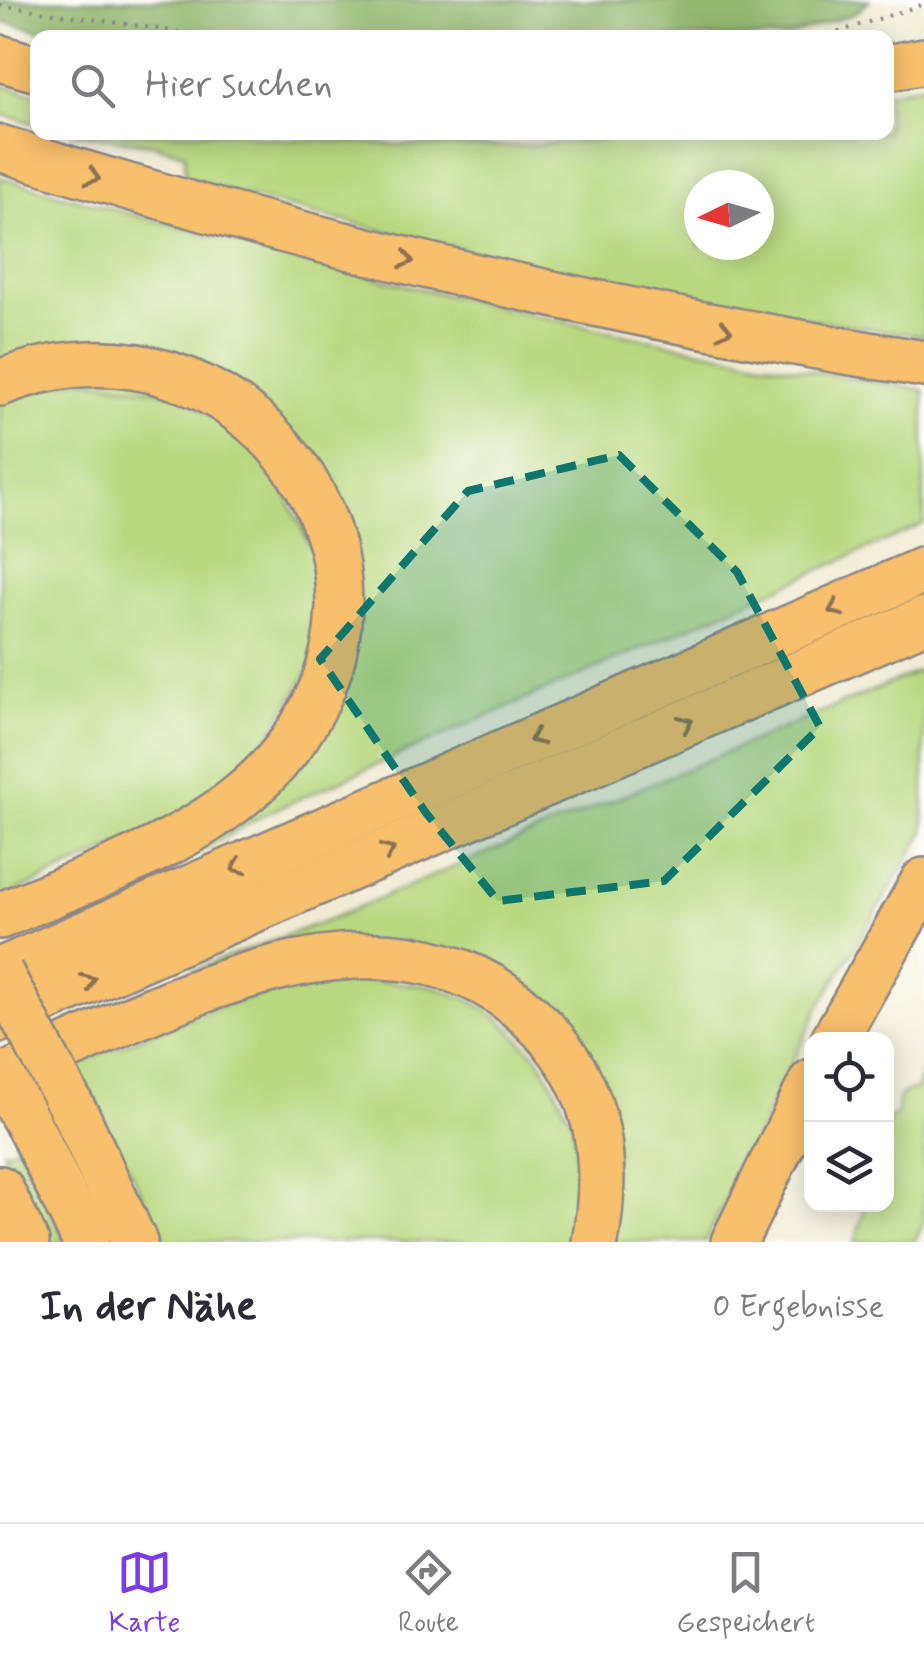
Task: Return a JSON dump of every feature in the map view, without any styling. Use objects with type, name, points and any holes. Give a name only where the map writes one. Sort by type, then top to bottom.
[{"type":"highway","points":[[0,58],[30,67]]},
{"type":"highway","points":[[894,67],[924,61]]},
{"type":"highway","points":[[0,148],[125,187],[531,290],[748,334],[924,364]]},
{"type":"highway","points":[[0,383],[57,366],[115,362],[166,372],[224,397],[268,434],[298,468],[324,521],[336,569],[338,600],[328,666],[314,706],[264,775],[220,811],[163,844],[0,916]]},
{"type":"highway","points":[[134,1242],[86,1136],[0,972],[924,570]]},
{"type":"highway","points":[[0,1020],[924,620]]},
{"type":"highway","points":[[839,1032],[924,881]]},
{"type":"highway","points":[[86,1242],[0,1075],[150,1009],[267,969],[320,959],[392,956],[438,962],[482,981],[544,1029],[570,1066],[589,1104],[600,1144],[603,1194],[595,1242]]},
{"type":"highway","points":[[734,1242],[804,1098]]},
{"type":"highway","points":[[86,1136],[152,1242]]},
{"type":"highway","points":[[0,1189],[26,1242]]},
{"type":"path","points":[[0,4],[167,30]]},
{"type":"path","points":[[844,30],[924,4]]},
{"type":"highlighted area","points":[[619,455],[737,572],[820,727],[664,881],[498,901],[426,813],[320,659],[468,491]]},
{"type":"green space","points":[[0,0],[870,0],[856,13],[808,30],[37,30],[0,21]]},
{"type":"green space","points":[[924,84],[924,336],[645,289],[368,227],[185,180],[185,154],[123,140],[306,140],[516,146],[595,140],[894,140],[894,91]]},
{"type":"green space","points":[[0,85],[30,92],[30,122],[0,114]]},
{"type":"green space","points":[[0,177],[459,298],[690,348],[924,390],[924,524],[269,812],[161,873],[6,940],[2,932],[127,879],[344,674],[275,417],[0,365]]},
{"type":"green space","points":[[80,379],[183,395],[269,458],[318,564],[313,663],[258,757],[179,819],[0,899],[0,401]]},
{"type":"green space","points":[[924,669],[924,833],[804,1032],[705,1242],[606,1242],[601,1102],[430,950],[58,1036],[54,1028],[175,977],[333,918]]},
{"type":"green space","points":[[359,979],[432,986],[468,999],[497,1017],[540,1059],[573,1123],[580,1193],[568,1242],[167,1242],[75,1065],[240,1001],[296,986]]},
{"type":"green space","points":[[924,1072],[924,1223],[914,1242],[855,1242],[864,1212],[894,1212],[894,1116],[898,1099],[918,1088],[920,1074]]},
{"type":"green space","points":[[18,1146],[66,1242],[45,1242],[3,1152]]}]
